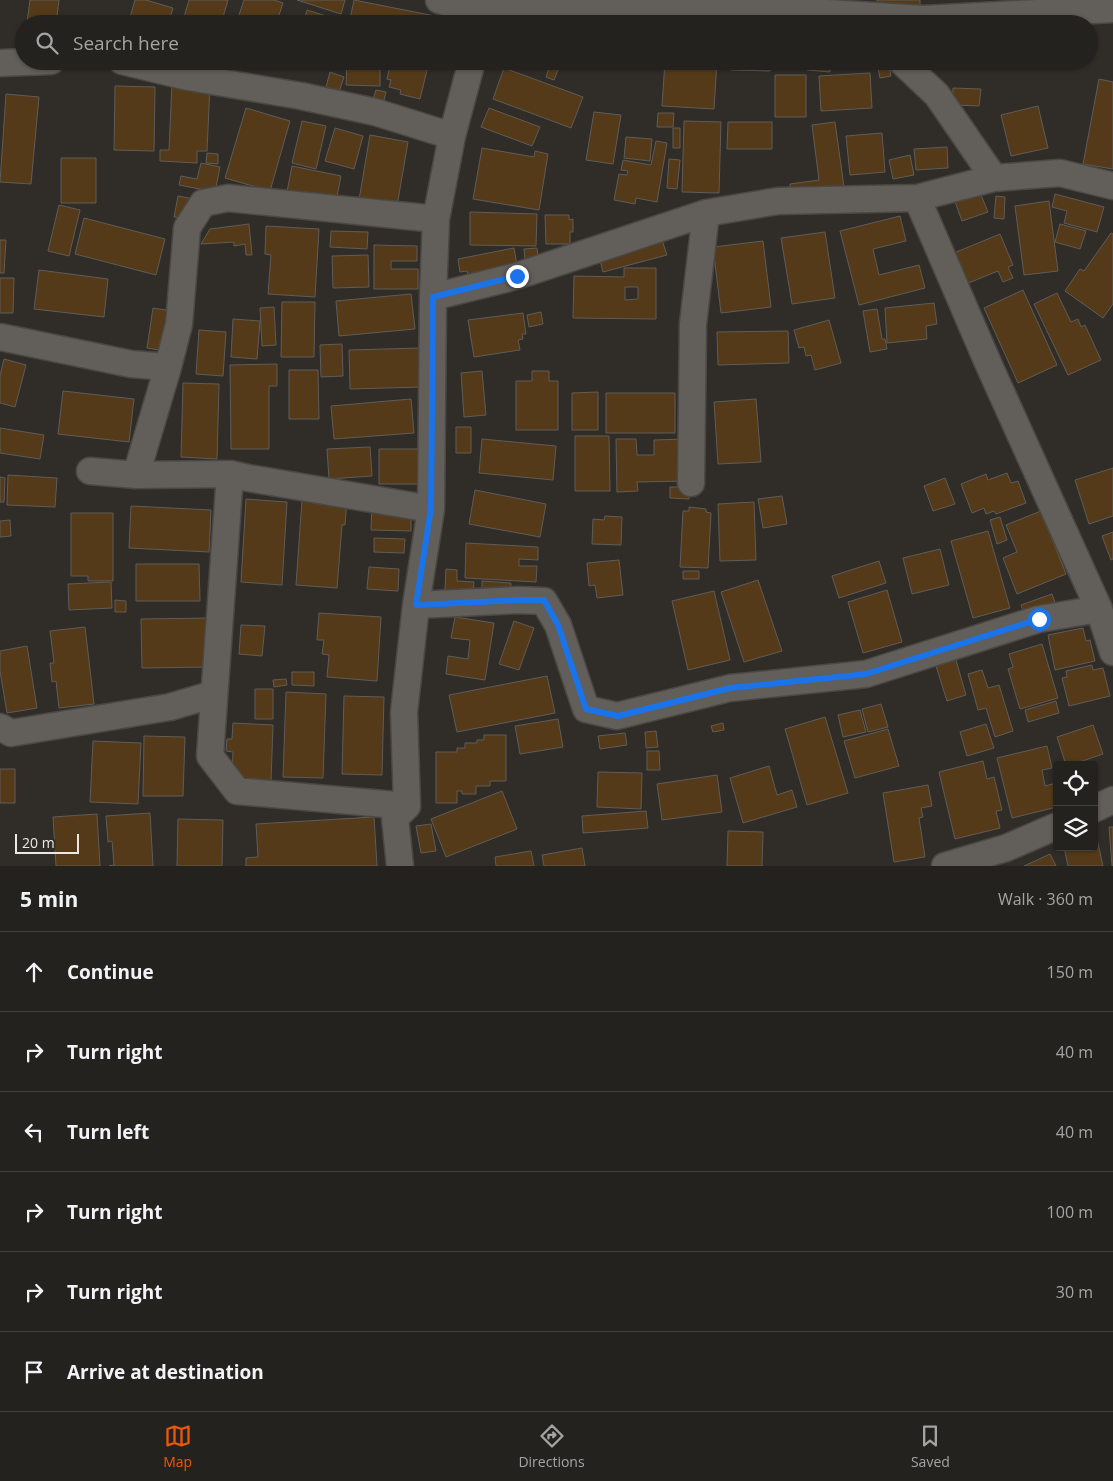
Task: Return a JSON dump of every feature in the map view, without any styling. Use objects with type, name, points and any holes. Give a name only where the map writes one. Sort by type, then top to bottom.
[{"type":"street","points":[[439,0],[486,10],[682,4],[923,14],[1113,9]]},
{"type":"street","points":[[0,62],[15,62]]},
{"type":"street","points":[[159,70],[188,77],[301,96],[375,112],[452,136]]},
{"type":"street","points":[[400,866],[395,818],[407,806],[404,712],[416,605],[431,508],[433,297],[436,219],[452,136],[470,70]]},
{"type":"street","points":[[911,70],[937,95],[994,178]]},
{"type":"street","points":[[433,297],[517,276],[706,213],[778,201],[917,198],[994,178],[1060,173],[1113,186]]},
{"type":"street","points":[[136,475],[179,324],[187,228],[203,202],[228,198],[436,219]]},
{"type":"street","points":[[917,198],[988,363],[1098,608],[1113,652]]},
{"type":"street","points":[[692,483],[693,324],[706,213]]},
{"type":"street","points":[[0,337],[131,364],[168,367]]},
{"type":"street","points":[[90,472],[136,475],[230,474],[431,508]]},
{"type":"street","points":[[230,474],[210,756],[237,792],[407,806]]},
{"type":"street","points":[[416,605],[544,600],[558,625],[586,709],[618,716],[730,688],[866,674],[1039,619],[1098,608]]},
{"type":"street","points":[[0,726],[11,733],[170,707],[214,694]]},
{"type":"street","points":[[1098,807],[1113,800]]},
{"type":"street","points":[[945,866],[1006,848],[1053,828]]},
{"type":"building","points":[[30,0],[59,0],[57,15],[28,15]]},
{"type":"building","points":[[135,0],[146,0],[173,8],[171,15],[131,15]]},
{"type":"building","points":[[189,0],[228,0],[224,15],[185,15]]},
{"type":"building","points":[[244,0],[274,0],[283,3],[279,15],[239,15]]},
{"type":"building","points":[[297,0],[345,0],[341,14]]},
{"type":"building","points":[[354,0],[430,15],[351,15]]},
{"type":"building","points":[[877,0],[920,0],[920,9],[878,11]]},
{"type":"building","points":[[507,2],[522,6],[520,15],[505,15]]},
{"type":"building","points":[[307,10],[323,15],[306,15]]},
{"type":"building","points":[[526,12],[542,15],[525,15]]},
{"type":"building","points":[[565,12],[591,15],[564,15]]},
{"type":"building","points":[[347,70],[380,70],[380,86],[346,85]]},
{"type":"building","points":[[389,70],[427,70],[420,99],[400,94],[401,90],[389,87],[391,80],[387,79]]},
{"type":"building","points":[[503,70],[509,70],[583,97],[571,128],[493,99]]},
{"type":"building","points":[[548,70],[558,70],[554,80],[546,77]]},
{"type":"building","points":[[664,70],[716,70],[714,109],[662,106]]},
{"type":"building","points":[[731,70],[770,70],[770,71]]},
{"type":"building","points":[[807,70],[830,70],[830,72]]},
{"type":"building","points":[[878,70],[890,70],[891,76],[880,78]]},
{"type":"building","points":[[330,72],[344,77],[338,95],[325,91]]},
{"type":"building","points":[[870,73],[872,108],[821,111],[819,76]]},
{"type":"building","points":[[775,75],[806,75],[806,117],[775,117]]},
{"type":"building","points":[[1099,79],[1113,82],[1113,169],[1083,164]]},
{"type":"building","points":[[172,83],[210,85],[207,151],[197,151],[197,163],[160,161],[160,150],[169,150]]},
{"type":"building","points":[[115,86],[155,87],[154,151],[114,150]]},
{"type":"building","points":[[953,88],[981,89],[979,106],[952,105]]},
{"type":"building","points":[[376,90],[386,92],[383,104],[372,102]]},
{"type":"building","points":[[6,94],[39,97],[31,184],[0,182]]},
{"type":"building","points":[[1038,106],[1048,148],[1011,156],[1001,115]]},
{"type":"building","points":[[246,108],[290,121],[270,191],[225,178]]},
{"type":"building","points":[[489,108],[540,127],[532,146],[481,127]]},
{"type":"building","points":[[594,112],[621,115],[613,164],[586,160]]},
{"type":"building","points":[[658,113],[674,113],[673,127],[657,127]]},
{"type":"building","points":[[302,121],[326,126],[316,169],[292,163]]},
{"type":"building","points":[[684,121],[721,122],[719,193],[682,192]]},
{"type":"building","points":[[728,122],[772,122],[772,149],[727,149]]},
{"type":"building","points":[[835,122],[844,187],[791,194],[790,184],[819,180],[812,125]]},
{"type":"building","points":[[335,128],[363,136],[354,169],[325,161]]},
{"type":"building","points":[[673,128],[680,128],[680,148],[673,148]]},
{"type":"building","points":[[882,133],[885,172],[850,175],[846,136]]},
{"type":"building","points":[[370,135],[408,142],[397,206],[359,200]]},
{"type":"building","points":[[626,137],[652,139],[650,161],[624,158]]},
{"type":"building","points":[[656,141],[667,143],[657,202],[636,198],[635,204],[614,200],[619,174],[627,175],[628,171],[621,170],[623,160],[651,165]]},
{"type":"building","points":[[947,147],[948,168],[916,170],[914,149]]},
{"type":"building","points":[[482,148],[534,157],[535,151],[548,154],[539,210],[473,199]]},
{"type":"building","points":[[207,153],[218,154],[218,164],[206,163]]},
{"type":"building","points":[[910,155],[914,175],[893,179],[889,160]]},
{"type":"building","points":[[61,158],[96,158],[96,203],[61,203]]},
{"type":"building","points":[[669,159],[680,160],[677,189],[667,188]]},
{"type":"building","points":[[201,163],[220,167],[215,192],[179,185],[181,176],[197,179]]},
{"type":"building","points":[[292,166],[341,176],[335,207],[286,197]]},
{"type":"building","points":[[979,190],[988,212],[962,221],[954,199]]},
{"type":"building","points":[[1055,194],[1104,207],[1097,232],[1064,223],[1067,211],[1052,207]]},
{"type":"building","points":[[178,196],[194,199],[190,220],[174,217]]},
{"type":"building","points":[[996,196],[1005,197],[1004,219],[994,218]]},
{"type":"building","points":[[1049,201],[1058,271],[1024,275],[1015,206]]},
{"type":"building","points":[[59,205],[80,210],[69,256],[48,251]]},
{"type":"building","points":[[470,212],[537,214],[536,246],[470,245]]},
{"type":"building","points":[[545,215],[569,215],[569,220],[573,219],[573,232],[570,232],[570,244],[546,244]]},
{"type":"building","points":[[900,216],[906,241],[873,249],[879,275],[919,265],[925,288],[859,305],[840,231]]},
{"type":"building","points":[[84,218],[165,239],[156,275],[75,254]]},
{"type":"building","points":[[249,224],[252,255],[246,255],[245,244],[234,246],[234,242],[201,244],[210,229]]},
{"type":"building","points":[[1060,224],[1086,231],[1080,249],[1055,242]]},
{"type":"building","points":[[266,226],[319,229],[315,297],[268,294],[271,255],[265,254]]},
{"type":"building","points":[[331,231],[368,232],[367,249],[330,247]]},
{"type":"building","points":[[825,232],[835,298],[792,304],[781,238]]},
{"type":"building","points":[[1111,233],[1113,234],[1113,304],[1103,318],[1065,291],[1080,269],[1084,271]]},
{"type":"building","points":[[1000,234],[1013,265],[1008,267],[1013,278],[1003,282],[998,271],[961,286],[949,255]]},
{"type":"building","points":[[0,240],[6,240],[4,273],[0,273]]},
{"type":"building","points":[[662,240],[667,255],[603,272],[599,256]]},
{"type":"building","points":[[763,241],[771,307],[721,313],[713,247]]},
{"type":"building","points":[[374,245],[417,246],[417,261],[391,261],[391,269],[418,269],[418,289],[374,289]]},
{"type":"building","points":[[514,248],[517,265],[468,275],[467,271],[460,272],[458,259]]},
{"type":"building","points":[[537,248],[538,259],[525,260],[524,249]]},
{"type":"building","points":[[368,255],[369,287],[333,288],[332,256]]},
{"type":"building","points":[[624,268],[656,268],[656,319],[573,318],[574,276],[624,277]],"holes":[[[625,287],[638,287],[638,299],[625,300]]]},
{"type":"building","points":[[39,270],[108,279],[104,317],[34,309]]},
{"type":"building","points":[[0,278],[14,278],[13,313],[0,313]]},
{"type":"building","points":[[1023,290],[1057,365],[1018,383],[984,308]]},
{"type":"building","points":[[1057,293],[1071,322],[1078,319],[1081,327],[1085,325],[1101,360],[1068,375],[1034,304]]},
{"type":"building","points":[[411,294],[415,329],[339,336],[336,301]]},
{"type":"building","points":[[282,302],[315,302],[314,357],[281,357]]},
{"type":"building","points":[[934,303],[937,324],[926,326],[927,339],[887,343],[885,308]]},
{"type":"building","points":[[274,307],[276,345],[262,346],[260,308]]},
{"type":"building","points":[[153,308],[172,311],[166,351],[147,348]]},
{"type":"building","points":[[877,309],[882,339],[885,339],[887,349],[870,352],[863,311]]},
{"type":"building","points":[[541,312],[543,324],[529,327],[527,315]]},
{"type":"building","points":[[523,313],[526,334],[522,334],[523,339],[518,340],[520,350],[474,357],[468,320]]},
{"type":"building","points":[[233,319],[260,321],[257,359],[231,357]]},
{"type":"building","points":[[829,320],[841,363],[815,370],[811,355],[806,356],[804,347],[799,348],[794,330]]},
{"type":"building","points":[[199,330],[226,332],[223,376],[196,374]]},
{"type":"building","points":[[788,331],[789,363],[718,365],[717,332]]},
{"type":"building","points":[[342,344],[343,376],[321,377],[320,345]]},
{"type":"building","points":[[420,348],[421,387],[350,389],[349,350]]},
{"type":"building","points":[[4,359],[26,365],[15,407],[0,403],[0,376]]},
{"type":"building","points":[[277,364],[277,386],[269,386],[269,449],[231,449],[230,365]]},
{"type":"building","points":[[289,370],[318,370],[319,419],[289,419]]},
{"type":"building","points":[[482,371],[486,415],[464,417],[461,373]]},
{"type":"building","points":[[532,371],[549,371],[549,381],[558,381],[558,430],[516,430],[516,381],[532,381]]},
{"type":"building","points":[[183,383],[219,384],[217,459],[181,457]]},
{"type":"building","points":[[63,391],[134,399],[129,442],[58,434]]},
{"type":"building","points":[[598,392],[598,430],[572,430],[572,393]]},
{"type":"building","points":[[606,393],[675,393],[675,433],[606,433]]},
{"type":"building","points":[[411,399],[414,433],[334,439],[331,406]]},
{"type":"building","points":[[756,399],[761,462],[718,464],[714,402]]},
{"type":"building","points":[[456,427],[471,427],[471,453],[456,453]]},
{"type":"building","points":[[0,428],[44,435],[40,459],[0,453]]},
{"type":"building","points":[[575,436],[609,436],[610,491],[575,491]]},
{"type":"building","points":[[482,439],[556,446],[553,480],[479,473]]},
{"type":"building","points":[[616,439],[636,439],[637,455],[654,455],[654,440],[685,439],[686,481],[637,482],[638,491],[617,492]]},
{"type":"building","points":[[370,447],[372,476],[329,479],[327,449]]},
{"type":"building","points":[[379,449],[421,449],[421,484],[379,484]]},
{"type":"building","points":[[1113,468],[1113,516],[1089,524],[1075,480]]},
{"type":"building","points":[[1007,473],[1011,483],[1018,481],[1026,503],[996,514],[994,511],[986,514],[984,508],[972,513],[961,484],[986,474],[988,480]]},
{"type":"building","points":[[8,475],[57,478],[55,507],[7,505]]},
{"type":"building","points":[[0,477],[5,478],[4,502],[0,502]]},
{"type":"building","points":[[945,478],[955,504],[933,511],[924,486]]},
{"type":"building","points":[[670,487],[689,487],[689,499],[670,498]]},
{"type":"building","points":[[475,490],[546,504],[540,537],[469,524]]},
{"type":"building","points":[[782,496],[787,524],[763,528],[758,499]]},
{"type":"building","points":[[246,499],[287,502],[282,585],[241,582]]},
{"type":"building","points":[[302,500],[334,503],[347,500],[345,525],[342,525],[337,588],[296,585]]},
{"type":"building","points":[[372,502],[411,504],[411,531],[371,530]]},
{"type":"building","points":[[754,502],[756,560],[720,561],[718,504]]},
{"type":"building","points":[[131,506],[211,510],[209,552],[129,548]]},
{"type":"building","points":[[689,507],[706,509],[706,512],[711,513],[708,568],[680,567],[683,511],[689,511]]},
{"type":"building","points":[[1041,511],[1066,574],[1017,594],[1003,558],[1017,552],[1006,525]]},
{"type":"building","points":[[71,513],[113,513],[113,581],[88,581],[88,576],[71,576]]},
{"type":"building","points":[[605,516],[622,517],[621,545],[592,544],[593,519],[604,520]]},
{"type":"building","points":[[1000,517],[1007,540],[997,544],[990,520]]},
{"type":"building","points":[[10,520],[11,536],[0,537],[0,521]]},
{"type":"building","points":[[988,531],[1010,608],[973,618],[951,541]]},
{"type":"building","points":[[1113,532],[1113,559],[1111,560],[1102,536]]},
{"type":"building","points":[[374,538],[405,539],[404,553],[374,552]]},
{"type":"building","points":[[466,543],[538,547],[538,560],[519,559],[519,566],[537,566],[536,582],[465,578]]},
{"type":"building","points":[[940,549],[949,585],[912,594],[903,558]]},
{"type":"building","points":[[619,560],[623,595],[597,598],[595,585],[589,586],[587,563]]},
{"type":"building","points":[[879,561],[886,583],[839,598],[832,576]]},
{"type":"building","points":[[136,564],[199,564],[200,601],[136,601]]},
{"type":"building","points":[[369,567],[399,569],[398,591],[367,589]]},
{"type":"building","points":[[446,569],[457,570],[457,581],[474,582],[473,593],[445,591]]},
{"type":"building","points":[[683,571],[699,571],[699,579],[683,579]]},
{"type":"building","points":[[758,580],[782,651],[744,662],[721,592]]},
{"type":"building","points":[[482,581],[511,583],[510,595],[482,593]]},
{"type":"building","points":[[111,582],[112,608],[69,610],[68,584]]},
{"type":"building","points":[[887,590],[902,642],[863,653],[848,602]]},
{"type":"building","points":[[714,591],[730,660],[688,670],[672,601]]},
{"type":"building","points":[[1052,594],[1056,605],[1025,616],[1021,605]]},
{"type":"building","points":[[115,600],[126,601],[126,612],[115,612]]},
{"type":"building","points":[[319,613],[381,617],[377,681],[327,677],[329,655],[322,654],[324,640],[317,640]]},
{"type":"building","points":[[455,617],[494,623],[485,680],[446,674],[448,656],[468,659],[470,640],[451,638]]},
{"type":"building","points":[[210,618],[210,667],[142,668],[141,619]]},
{"type":"building","points":[[514,621],[534,628],[519,670],[499,664]]},
{"type":"building","points":[[241,625],[265,626],[262,656],[239,654]]},
{"type":"building","points":[[85,627],[94,704],[59,708],[56,681],[52,682],[50,663],[54,663],[50,631]]},
{"type":"building","points":[[1083,628],[1086,641],[1090,640],[1095,661],[1055,670],[1048,635]]},
{"type":"building","points":[[1042,644],[1058,698],[1020,709],[1008,669],[1013,667],[1009,654]]},
{"type":"building","points":[[27,646],[37,708],[7,713],[0,671],[0,651]]},
{"type":"building","points":[[956,660],[966,695],[947,701],[936,666]]},
{"type":"building","points":[[1092,665],[1093,670],[1103,668],[1110,696],[1069,706],[1062,678],[1067,677],[1066,671]]},
{"type":"building","points":[[982,670],[988,688],[999,685],[1013,731],[995,737],[986,708],[978,710],[968,674]]},
{"type":"building","points":[[292,672],[314,672],[314,686],[292,685]]},
{"type":"building","points":[[547,676],[555,713],[457,732],[449,695]]},
{"type":"building","points":[[286,679],[287,685],[274,687],[273,680]]},
{"type":"building","points":[[255,689],[273,689],[273,719],[255,719]]},
{"type":"building","points":[[286,692],[326,694],[323,778],[283,777]]},
{"type":"building","points":[[344,696],[384,697],[382,775],[342,774]]},
{"type":"building","points":[[1056,701],[1059,713],[1028,722],[1025,710]]},
{"type":"building","points":[[881,704],[888,727],[868,732],[862,709]]},
{"type":"building","points":[[860,710],[866,732],[843,737],[838,715]]},
{"type":"building","points":[[825,717],[848,793],[807,805],[785,729]]},
{"type":"building","points":[[558,719],[563,747],[520,754],[515,726]]},
{"type":"building","points":[[233,723],[273,725],[271,781],[232,779],[233,752],[226,751],[227,739],[232,739]]},
{"type":"building","points":[[723,723],[724,730],[713,732],[711,726]]},
{"type":"building","points":[[986,724],[994,748],[967,756],[960,732]]},
{"type":"building","points":[[1093,725],[1103,754],[1083,761],[1065,761],[1057,737]]},
{"type":"building","points":[[888,729],[899,766],[855,778],[844,741]]},
{"type":"building","points":[[656,731],[658,747],[646,748],[645,732]]},
{"type":"building","points":[[625,733],[627,745],[600,749],[598,736]]},
{"type":"building","points":[[484,735],[506,735],[506,781],[490,781],[490,786],[476,786],[476,794],[462,794],[462,791],[457,791],[457,803],[436,803],[436,752],[457,752],[457,748],[465,748],[465,743],[477,743],[477,740],[484,740]]},
{"type":"building","points":[[144,736],[185,737],[183,796],[143,796]]},
{"type":"building","points":[[93,741],[141,743],[138,804],[90,802]]},
{"type":"building","points":[[1047,746],[1052,768],[1042,770],[1045,786],[1053,784],[1053,808],[1012,818],[997,758]]},
{"type":"building","points":[[647,751],[659,751],[660,770],[647,770]]},
{"type":"building","points":[[983,761],[987,779],[994,777],[1002,810],[996,811],[1000,828],[955,839],[939,772]]},
{"type":"building","points":[[769,766],[777,795],[792,790],[797,807],[743,823],[730,778]]},
{"type":"building","points":[[0,769],[15,769],[15,803],[0,803]]},
{"type":"building","points":[[598,772],[642,773],[641,809],[597,807]]},
{"type":"building","points":[[717,775],[722,812],[662,820],[657,784]]},
{"type":"building","points":[[928,785],[932,806],[921,808],[923,817],[919,818],[925,857],[894,862],[883,793]]},
{"type":"building","points":[[502,791],[517,829],[446,857],[431,819]]},
{"type":"building","points":[[646,811],[648,828],[583,833],[582,816]]},
{"type":"building","points":[[150,813],[153,866],[109,866],[114,865],[112,841],[108,842],[106,816]]},
{"type":"building","points":[[97,814],[100,866],[56,866],[53,817]]},
{"type":"building","points":[[374,817],[377,866],[246,866],[246,858],[258,857],[256,824]]},
{"type":"building","points":[[178,819],[223,820],[222,866],[177,866]]},
{"type":"building","points":[[431,824],[436,851],[421,853],[416,826]]},
{"type":"building","points":[[1109,827],[1113,827],[1113,866],[1112,866]]},
{"type":"building","points":[[728,831],[763,832],[762,866],[727,866]]},
{"type":"building","points":[[1098,844],[1103,866],[1068,866],[1065,851],[1098,851]]},
{"type":"building","points":[[582,848],[585,866],[544,866],[542,855]]},
{"type":"building","points":[[531,851],[534,866],[496,866],[495,857]]},
{"type":"building","points":[[1050,854],[1056,866],[1024,866]]},
{"type":"route","points":[[517,276],[433,297],[431,508],[416,605],[544,600],[558,625],[586,709],[618,716],[730,688],[866,674],[1039,619]]}]
